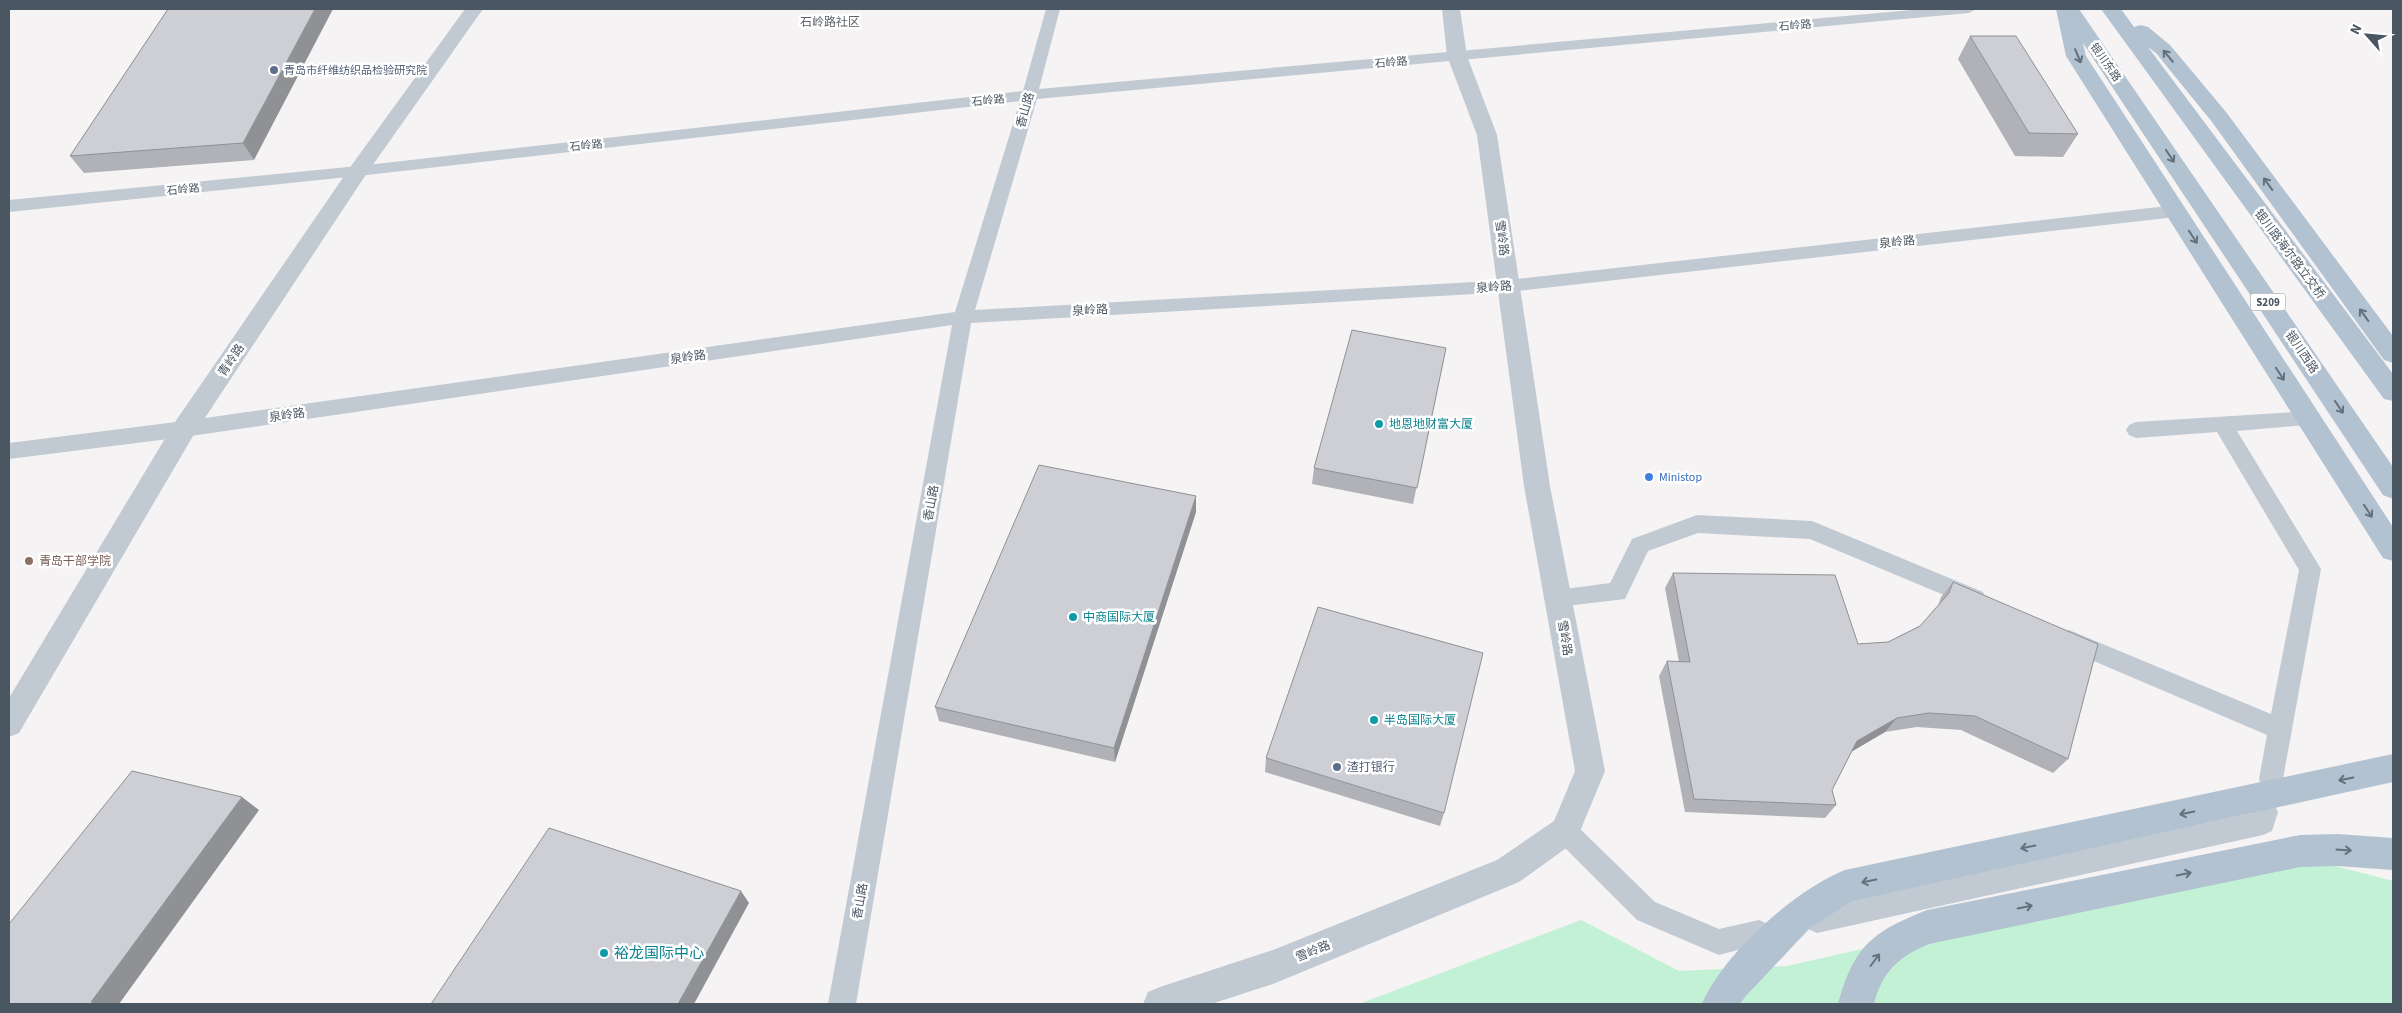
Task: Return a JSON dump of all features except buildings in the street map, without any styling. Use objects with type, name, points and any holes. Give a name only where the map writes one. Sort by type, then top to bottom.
[{"type":"main road","name":"银川东路","points":[[2067,9],[2143,116]]},
{"type":"main road","points":[[2067,9],[2076,56],[2393,550]]},
{"type":"main road","name":"银川路海尔路立交桥","points":[[2112,9],[2187,115],[2393,392]]},
{"type":"main road","points":[[2116,9],[2163,49],[2219,117],[2393,354]]},
{"type":"main road","name":"银川西路","points":[[2143,116],[2393,488]]},
{"type":"main road","points":[[1720,1004],[1732,984],[1798,916],[1845,886],[2393,768]]},
{"type":"main road","points":[[1856,1004],[1864,979],[1873,962],[1886,947],[1927,927],[2300,850],[2338,850],[2393,854]]},
{"type":"street","name":"青岭路","points":[[9,724],[184,429],[358,171],[474,9]]},
{"type":"street","name":"香山路","points":[[842,1004],[963,317],[1030,95],[1053,9]]},
{"type":"street","name":"雪岭路","points":[[1160,1004],[1273,967],[1508,871],[1565,831],[1590,771],[1537,486],[1487,134],[1457,56],[1450,9]]},
{"type":"street","name":"石岭路","points":[[9,206],[358,171],[1030,95],[1969,9]]},
{"type":"street","name":"泉岭路","points":[[9,451],[184,429],[963,317],[1509,286],[2176,211]]},
{"type":"street","points":[[2136,430],[2310,419]]},
{"type":"street","points":[[2222,424],[2310,569],[2271,779]]},
{"type":"street","points":[[1558,598],[1617,592],[1640,545],[1697,524],[1812,530],[1996,608]]},
{"type":"street","points":[[2051,632],[2280,729]]},
{"type":"street","points":[[1817,920],[2263,823],[2265,812]]},
{"type":"street","points":[[1565,831],[1646,911],[1718,942],[1759,933]]},
{"type":"green space","points":[[2285,853],[2393,881],[2393,1004],[1359,1004],[1581,920],[1679,971],[1787,966]]},
{"type":"place","name":"青岛市纤维纺织品检验研究院","points":[[274,70]]},
{"type":"place","name":"地恩地财富大厦","points":[[1379,424]]},
{"type":"place","name":"Ministop","points":[[1649,477]]},
{"type":"place","name":"青岛干部学院","points":[[29,561]]},
{"type":"place","name":"中商国际大厦","points":[[1073,617]]},
{"type":"place","name":"半岛国际大厦","points":[[1374,720]]},
{"type":"place","name":"渣打银行","points":[[1337,767]]},
{"type":"place","name":"裕龙国际中心","points":[[604,953]]},
{"type":"district","name":"石岭路社区","points":[[830,22]]}]
